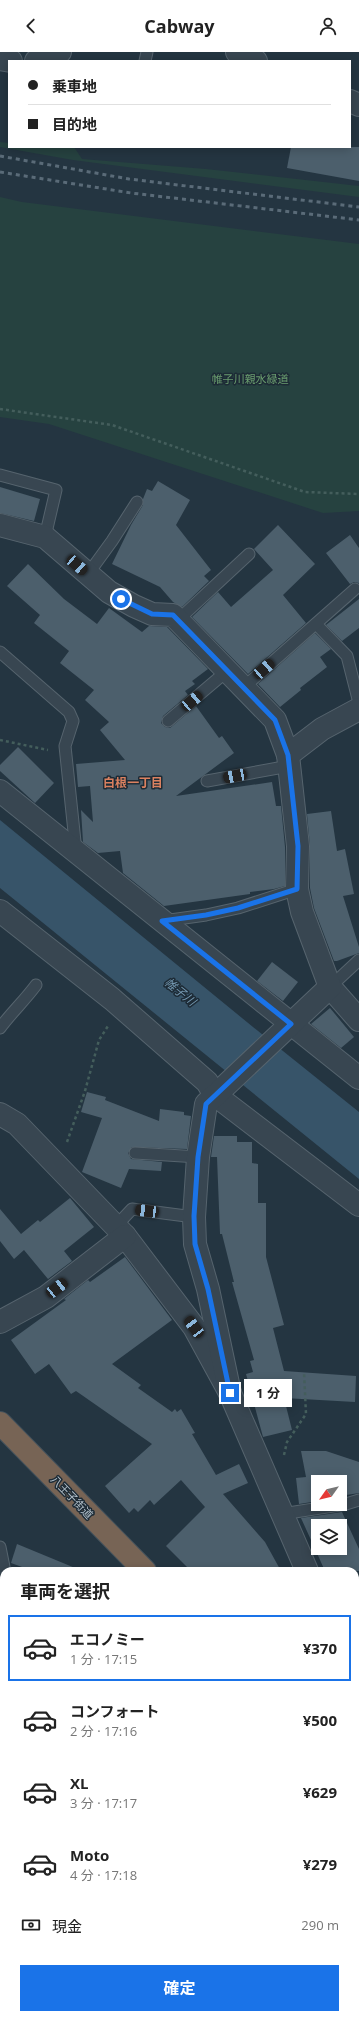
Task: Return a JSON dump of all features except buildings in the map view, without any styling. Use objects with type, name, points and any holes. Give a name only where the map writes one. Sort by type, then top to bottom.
[{"type":"highway","name":"八王子街道","points":[[0,1423],[141,1567]]},
{"type":"street","points":[[39,60],[60,52]]},
{"type":"street","points":[[237,52],[254,60]]},
{"type":"street","points":[[0,525],[45,537],[109,592],[152,614],[173,615],[275,720],[289,760],[298,846],[297,889],[302,912],[330,987],[357,1015]]},
{"type":"street","points":[[289,760],[322,730],[359,709]]},
{"type":"street","points":[[0,790],[289,1026],[359,1078]]},
{"type":"street","points":[[0,911],[112,999],[218,1092],[359,1205]]},
{"type":"street","points":[[230,1393],[208,1289],[195,1244],[194,1216],[198,1157],[206,1104],[330,987]]},
{"type":"street","points":[[0,1114],[17,1124],[120,1231],[194,1327],[230,1393],[305,1567]]},
{"type":"street","points":[[0,1322],[46,1297],[120,1231]]},
{"type":"lane","points":[[0,475],[56,490],[45,537]]},
{"type":"lane","points":[[88,574],[112,541],[137,502]]},
{"type":"lane","points":[[178,620],[249,554]]},
{"type":"lane","points":[[243,688],[355,588]]},
{"type":"lane","points":[[316,624],[347,656],[359,703]]},
{"type":"lane","points":[[0,652],[69,712],[73,721],[65,746],[76,851]]},
{"type":"lane","points":[[168,721],[227,671]]},
{"type":"lane","points":[[207,781],[289,760]]},
{"type":"lane","points":[[162,921],[212,914],[297,889]]},
{"type":"lane","points":[[330,987],[359,960]]},
{"type":"lane","points":[[0,1028],[17,1005],[26,1000],[36,985]]},
{"type":"lane","points":[[136,1153],[198,1157]]},
{"type":"lane","points":[[120,1231],[132,1209],[194,1216]]},
{"type":"lane","points":[[282,1514],[346,1504],[359,1500]]},
{"type":"lane","points":[[0,1547],[4,1567]]},
{"type":"path","points":[[0,409],[112,425],[305,492],[359,494]]},
{"type":"path","points":[[0,740],[42,750],[66,752]]},
{"type":"path","points":[[58,1167],[85,1091],[99,1040],[110,1023]]},
{"type":"path","points":[[283,1457],[287,1442],[306,1414],[304,1372]]},
{"type":"green space","points":[[0,142],[8,143],[8,148],[75,148],[82,159],[206,169],[359,186],[359,197],[73,160],[0,147]]},
{"type":"green space","name":"帷子川親水緑道","points":[[0,197],[22,202],[359,244],[359,511],[323,513],[49,424],[0,417]]},
{"type":"water","name":"帷子川","points":[[0,820],[359,1112],[359,1179],[0,888]]},
{"type":"railway","points":[[0,156],[129,179],[359,207]]},
{"type":"railway","points":[[0,172],[131,193],[359,220]]},
{"type":"district","name":"白根一丁目","points":[[133,783]]},
{"type":"route","points":[[121,599],[152,614],[173,615],[275,720],[288,755],[298,846],[297,889],[238,908],[206,915],[162,921],[291,1024],[206,1104],[198,1157],[196,1205],[194,1216],[195,1244],[208,1289],[230,1393]]}]
